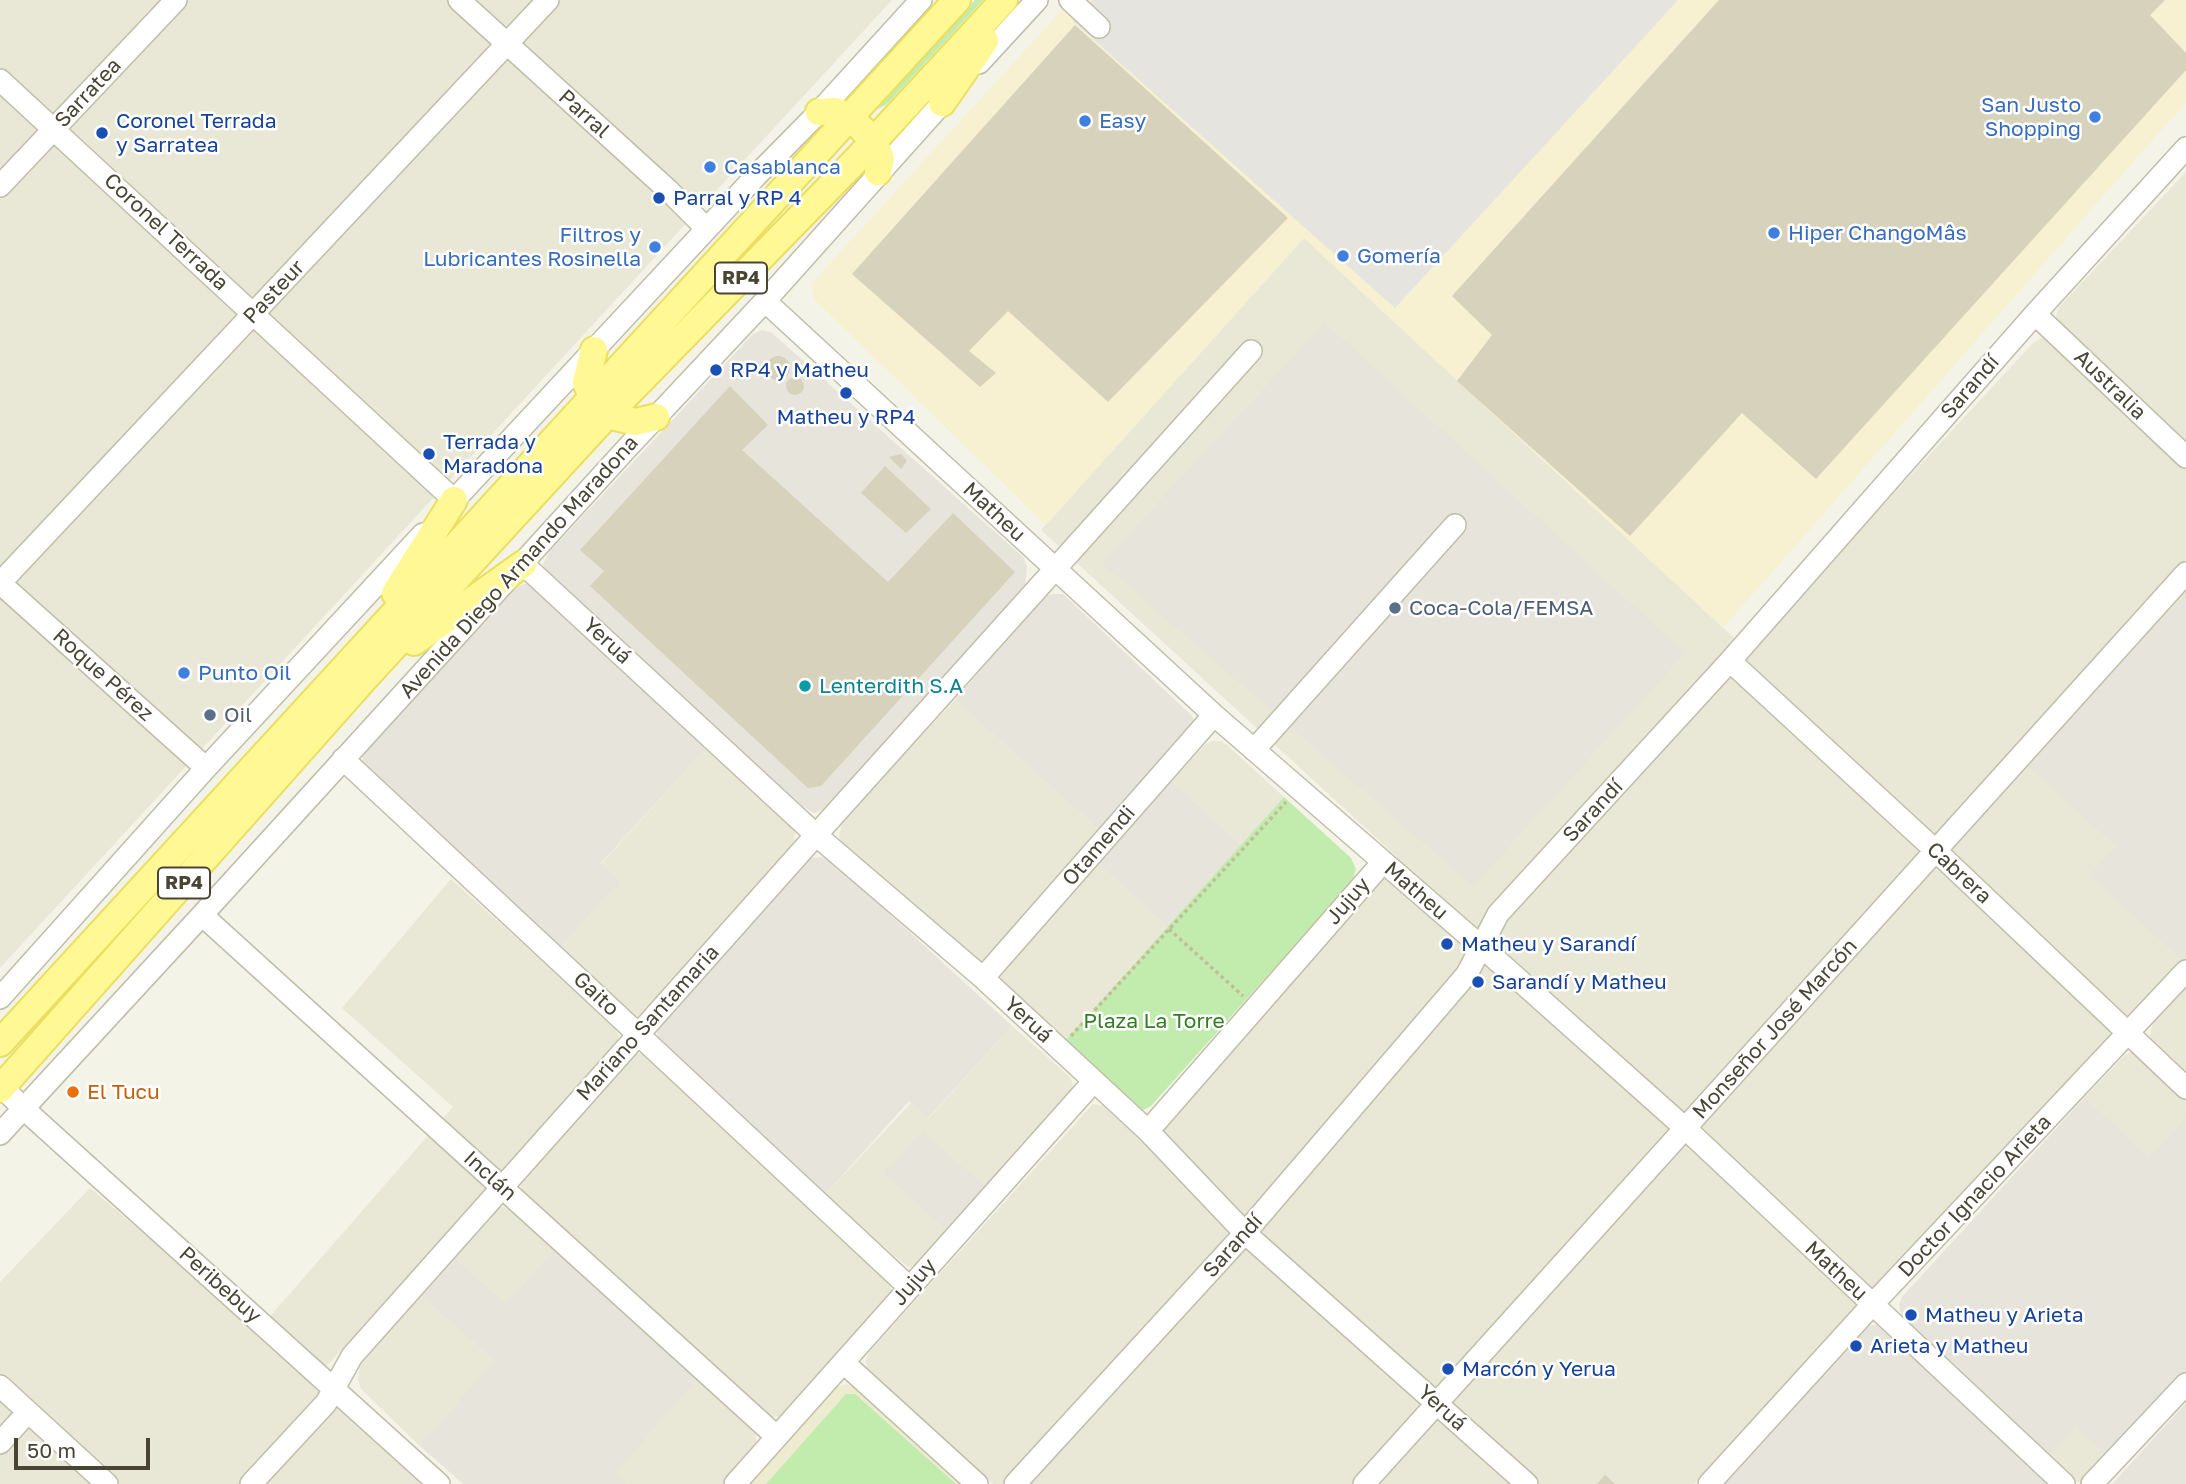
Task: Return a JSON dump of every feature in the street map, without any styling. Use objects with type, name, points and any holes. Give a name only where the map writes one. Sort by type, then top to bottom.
[{"type":"main road","name":"Avenida Diego Armando Maradona","points":[[1,1087],[365,678],[850,117],[957,0]]},
{"type":"main road","name":"Avenida Diego Armando Maradona","points":[[0,1043],[361,647],[600,407],[874,141],[1004,0]]},
{"type":"main road","points":[[942,103],[1012,0]]},
{"type":"main road","points":[[819,112],[835,111],[850,117],[874,141],[881,159],[878,172]]},
{"type":"main road","points":[[594,350],[586,382],[600,407],[635,422],[656,418]]},
{"type":"main road","points":[[361,647],[454,500]]},
{"type":"main road","points":[[365,678],[523,564]]},
{"type":"street","name":"Sarratea","points":[[0,186],[176,0]]},
{"type":"street","name":"Parral","points":[[459,0],[668,190],[707,229]]},
{"type":"street","name":"Pasteur","points":[[0,583],[548,0]]},
{"type":"street","points":[[0,998],[206,768],[819,112],[920,0]]},
{"type":"street","name":"Avenida Diego Armando Maradona","points":[[0,1133],[765,301],[878,172],[1037,0]]},
{"type":"street","points":[[1070,0],[1099,27]]},
{"type":"street","name":"Coronel Terrada","points":[[0,80],[454,500]]},
{"type":"street","name":"Sarandí","points":[[1015,1484],[1245,1233],[1467,974],[1498,914],[1730,661],[2035,314],[2186,148]]},
{"type":"street","name":"Matheu","points":[[765,301],[1214,715],[1685,1128],[2064,1484]]},
{"type":"street","name":"Australia","points":[[2035,314],[2186,457]]},
{"type":"street","name":"Mariano Santamaria","points":[[251,1484],[326,1404],[352,1356],[1251,351]]},
{"type":"street","points":[[1254,750],[1455,525]]},
{"type":"street","name":"Yeruá","points":[[523,564],[816,835],[983,978],[1148,1131],[1245,1233],[1527,1484]]},
{"type":"street","name":"Monseñor José Marcón","points":[[1364,1484],[2186,573]]},
{"type":"street","name":"Roque Pérez","points":[[0,583],[206,768]]},
{"type":"street","name":"Cabrera","points":[[1730,661],[2186,1088]]},
{"type":"street","name":"Otamendi","points":[[983,978],[1214,715]]},
{"type":"street","name":"Gaito","points":[[343,759],[909,1287]]},
{"type":"street","name":"Jujuy","points":[[1148,1131],[1383,862]]},
{"type":"street","name":"Inclán","points":[[202,915],[777,1437]]},
{"type":"street","name":"Doctor Ignacio Arieta","points":[[1709,1484],[1872,1305],[2186,971]]},
{"type":"street","name":"Jujuy","points":[[735,1484],[1094,1081]]},
{"type":"street","name":"Peribebuy","points":[[1,1087],[439,1484]]},
{"type":"street","points":[[844,1363],[976,1484]]},
{"type":"street","points":[[2092,1484],[2186,1384]]},
{"type":"street","points":[[0,1386],[107,1484]]},
{"type":"street","points":[[0,1443],[28,1412]]},
{"type":"path","points":[[1064,1044],[1287,800]]},
{"type":"path","points":[[1169,929],[1246,999]]},
{"type":"shaded area","points":[[0,0],[892,0],[0,968]]},
{"type":"shaded area","points":[[1071,0],[2186,0],[2186,102],[1723,628],[1304,238],[1046,525],[814,299],[812,283]]},
{"type":"shaded area","points":[[1092,0],[1678,0],[1395,308],[1073,21]]},
{"type":"shaded area","points":[[2186,172],[2186,447],[2058,323],[2056,316],[2059,307]]},
{"type":"shaded area","points":[[1304,238],[1748,651],[2033,343],[2042,338],[2051,339],[2186,465],[2186,958],[1694,1484],[993,1484],[867,1370],[869,1352],[1093,1104],[1103,1106],[1146,1145],[1396,856],[1041,530]]},
{"type":"shaded area","name":"Coca-Cola/FEMSA","points":[[1325,323],[1685,653],[1473,886],[1102,563]]},
{"type":"shaded area","name":"Lenterdith S.A","points":[[762,330],[772,333],[1023,557],[1027,566],[1025,588],[825,809],[814,813],[804,807],[549,579],[543,564],[550,551],[753,334]]},
{"type":"shaded area","points":[[528,583],[706,749],[601,863],[620,882],[558,950],[365,770],[362,761],[365,751],[515,587]]},
{"type":"shaded area","points":[[2186,593],[2186,958],[2183,961],[2090,875],[2116,846],[2028,766]]},
{"type":"shaded area","points":[[1063,594],[1192,716],[1195,723],[1101,832],[955,700],[1040,601],[1047,595]]},
{"type":"shaded area","points":[[955,700],[1101,832],[985,963],[979,962],[842,844],[839,836],[843,820]]},
{"type":"shaded area","points":[[1212,741],[1227,745],[1284,797],[1241,845],[1172,781],[1205,745]]},
{"type":"shaded area","points":[[706,749],[792,825],[794,841],[790,850],[645,1012],[637,1016],[629,1015],[558,950],[620,882],[601,864]]},
{"type":"shaded area","points":[[1172,781],[1241,845],[1167,927],[1097,863]]},
{"type":"shaded area","points":[[822,857],[834,863],[1012,1026],[928,1118],[909,1101],[824,1196],[661,1046],[657,1032],[660,1022],[811,858]]},
{"type":"shaded area","points":[[1097,863],[1167,927],[1063,1043],[1001,982],[1000,975]]},
{"type":"shaded area","points":[[451,879],[614,1026],[619,1036],[617,1046],[314,1380],[426,1484],[0,1484],[0,1282],[90,1188],[258,1330],[453,1107],[342,1008]]},
{"type":"shaded area","points":[[2186,985],[2186,1073],[2150,1036],[2153,1020]]},
{"type":"shaded area","points":[[1012,1026],[1070,1077],[1073,1085],[1071,1099],[989,1191],[884,1174],[950,1234],[917,1266],[908,1267],[824,1196],[911,1103],[929,1118]]},
{"type":"shaded area","points":[[2138,1053],[2186,1097],[2186,1117],[2149,1157],[2085,1097],[2125,1055]]},
{"type":"shaded area","points":[[636,1054],[647,1058],[889,1277],[892,1293],[784,1416],[770,1417],[526,1198],[521,1189],[522,1179]]},
{"type":"shaded area","points":[[2085,1097],[2149,1157],[2186,1117],[2186,1371],[2106,1456],[2076,1428],[2047,1458],[1904,1324],[1899,1305],[1902,1297]]},
{"type":"shaded area","points":[[923,1131],[989,1191],[950,1234],[884,1174]]},
{"type":"shaded area","points":[[499,1206],[517,1212],[555,1248],[506,1303],[453,1256]]},
{"type":"shaded area","points":[[555,1248],[699,1377],[615,1473],[627,1484],[463,1484],[420,1446],[494,1361],[419,1294],[453,1256],[506,1303]]},
{"type":"shaded area","points":[[419,1294],[495,1362],[420,1446],[361,1389],[358,1379],[360,1367],[367,1355]]},
{"type":"shaded area","points":[[1877,1325],[2050,1484],[1717,1484],[1863,1330]]},
{"type":"shaded area","points":[[699,1377],[755,1433],[757,1445],[754,1450],[724,1484],[627,1484],[614,1473]]},
{"type":"shaded area","points":[[846,1384],[855,1387],[964,1484],[748,1484],[834,1388]]},
{"type":"shaded area","points":[[2186,1403],[2186,1484],[2112,1484]]},
{"type":"shaded area","points":[[2076,1427],[2106,1456],[2081,1482],[2070,1481],[2047,1458]]},
{"type":"green space","points":[[975,0],[983,0],[887,104],[878,109],[883,101]]},
{"type":"green space","name":"Plaza La Torre","points":[[1284,797],[1351,858],[1356,869],[1352,881],[1151,1106],[1137,1110],[1063,1043]]},
{"type":"green space","points":[[846,1394],[855,1394],[956,1484],[766,1484]]},
{"type":"building","name":"Hiper ChangoMâs","points":[[1719,0],[2165,0],[2150,15],[2186,53],[2186,70],[1816,479],[1742,413],[1630,536],[1457,381],[1492,335],[1452,296]]},
{"type":"building","name":"Easy","points":[[1075,25],[1288,218],[1108,402],[1008,311],[969,351],[996,373],[980,387],[852,274]]},
{"type":"building","points":[[778,356],[789,363],[790,368],[783,379],[778,380],[767,373],[766,368],[773,357]]},
{"type":"building","points":[[791,377],[799,377],[804,386],[802,393],[791,395],[786,390],[786,382]]},
{"type":"building","name":"Lenterdith S.A","points":[[730,386],[768,425],[742,450],[888,582],[953,513],[1015,572],[821,786],[808,788],[590,586],[604,571],[580,550]]},
{"type":"building","points":[[901,454],[907,461],[901,469],[889,457]]},
{"type":"building","points":[[885,466],[931,509],[906,533],[861,493]]},
{"type":"building","points":[[1605,1475],[1615,1484],[1597,1484]]},
{"type":"place","name":"San Justo Shopping","points":[[2095,117]]},
{"type":"place","name":"Easy","points":[[1085,121]]},
{"type":"place","name":"Coronel Terrada y Sarratea","points":[[102,133]]},
{"type":"place","name":"Casablanca","points":[[710,167]]},
{"type":"place","name":"Parral y RP 4","points":[[659,198]]},
{"type":"place","name":"Hiper ChangoMâs","points":[[1774,233]]},
{"type":"place","name":"Filtros y Lubricantes Rosinella","points":[[655,247]]},
{"type":"place","name":"Gomería","points":[[1343,256]]},
{"type":"place","name":"RP4 y Matheu","points":[[716,370]]},
{"type":"place","name":"Matheu y RP4","points":[[846,393]]},
{"type":"place","name":"Terrada y Maradona","points":[[429,454]]},
{"type":"place","name":"Coca-Cola/FEMSA","points":[[1395,608]]},
{"type":"place","name":"Punto Oil","points":[[184,673]]},
{"type":"place","name":"Lenterdith S.A","points":[[805,686]]},
{"type":"place","name":"Oil","points":[[210,715]]},
{"type":"place","name":"Matheu y Sarandí","points":[[1447,944]]},
{"type":"place","name":"Sarandí y Matheu","points":[[1478,982]]},
{"type":"place","name":"El Tucu","points":[[73,1092]]},
{"type":"place","name":"Matheu y Arieta","points":[[1911,1315]]},
{"type":"place","name":"Arieta y Matheu","points":[[1856,1346]]},
{"type":"place","name":"Marcón y Yerua","points":[[1448,1369]]}]
